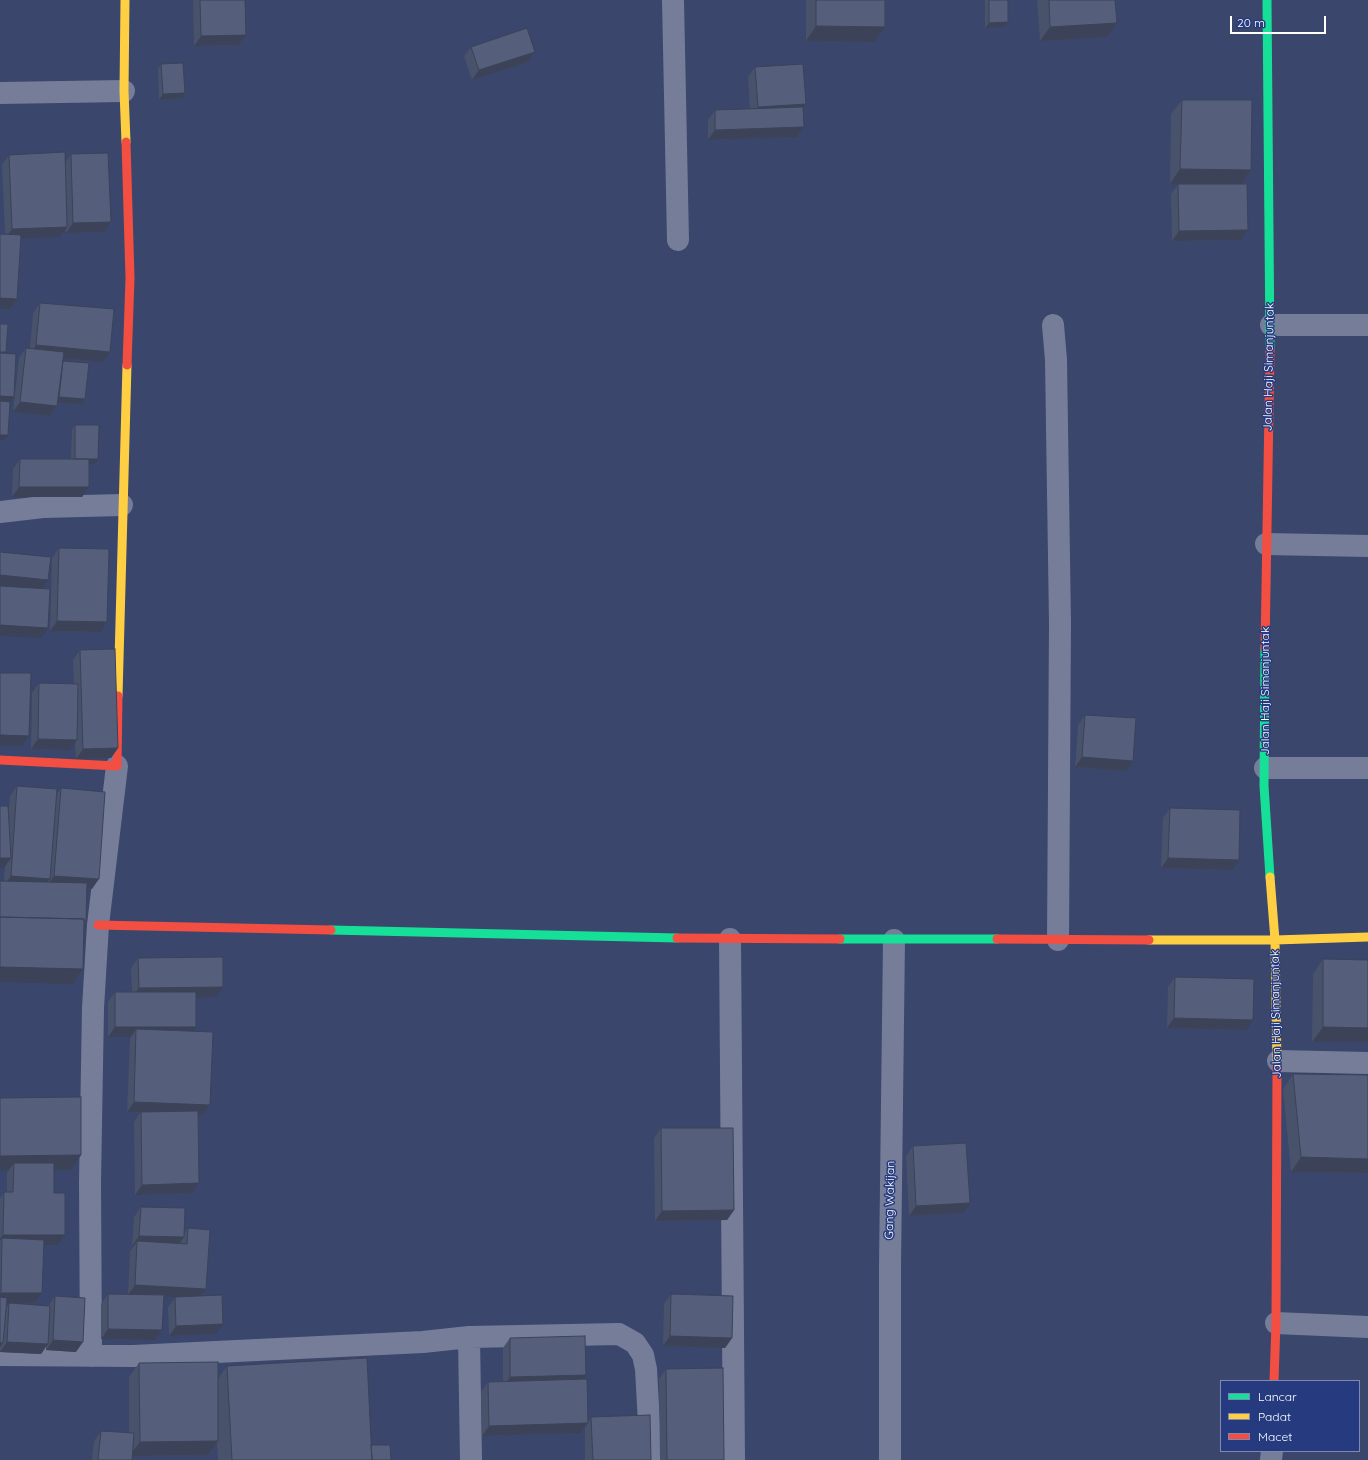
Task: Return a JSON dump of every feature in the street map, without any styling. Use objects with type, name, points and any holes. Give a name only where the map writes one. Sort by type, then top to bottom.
[{"type":"street","points":[[91,1356],[90,1175],[93,1008],[98,925],[117,766],[122,505],[130,278],[124,91],[125,0]]},
{"type":"street","points":[[673,0],[678,240]]},
{"type":"street","name":"Jalan Haji Simanjuntak","points":[[1267,0],[1271,325],[1266,544],[1265,768],[1275,940],[1278,1061],[1276,1323],[1274,1380]]},
{"type":"street","points":[[0,93],[124,91]]},
{"type":"street","points":[[1053,325],[1056,360],[1060,623],[1058,940]]},
{"type":"street","points":[[1271,325],[1368,325]]},
{"type":"street","points":[[0,512],[43,507],[122,505]]},
{"type":"street","points":[[1266,544],[1368,546]]},
{"type":"street","points":[[0,760],[117,766]]},
{"type":"street","points":[[1265,768],[1368,768]]},
{"type":"street","points":[[98,925],[730,940],[1275,940],[1368,937]]},
{"type":"street","points":[[730,940],[734,1460]]},
{"type":"street","name":"Gang Wakijan","points":[[890,1460],[890,1266],[894,940]]},
{"type":"street","points":[[1278,1061],[1368,1063]]},
{"type":"street","points":[[1276,1323],[1368,1327]]},
{"type":"street","points":[[0,1354],[91,1356],[338,1346],[469,1337],[620,1334],[635,1343],[642,1355],[646,1369],[651,1460]]},
{"type":"street","points":[[469,1337],[471,1460]]},
{"type":"building","points":[[200,0],[245,0],[246,35],[201,36]]},
{"type":"building","points":[[816,0],[885,0],[885,27],[816,26]]},
{"type":"building","points":[[989,0],[1008,0],[1008,22],[989,23]]},
{"type":"building","points":[[1049,0],[1115,0],[1117,23],[1050,27]]},
{"type":"building","points":[[527,28],[535,52],[479,70],[471,47]]},
{"type":"building","points":[[183,63],[185,93],[163,94],[161,64]]},
{"type":"building","points":[[803,64],[806,104],[758,107],[755,67]]},
{"type":"building","points":[[1182,100],[1252,100],[1251,170],[1180,169]]},
{"type":"building","points":[[803,107],[804,127],[715,130],[715,110]]},
{"type":"building","points":[[65,152],[67,227],[12,229],[9,155]]},
{"type":"building","points":[[108,153],[111,222],[73,223],[71,154]]},
{"type":"building","points":[[1178,184],[1247,184],[1248,230],[1179,231]]},
{"type":"building","points":[[0,234],[21,235],[17,299],[0,298]]},
{"type":"building","points":[[40,303],[114,309],[110,352],[36,345]]},
{"type":"building","points":[[0,324],[8,324],[6,352],[0,352]]},
{"type":"building","points":[[26,348],[64,352],[57,406],[20,402]]},
{"type":"building","points":[[0,353],[16,354],[14,397],[0,396]]},
{"type":"building","points":[[63,361],[89,363],[85,399],[59,397]]},
{"type":"building","points":[[0,401],[10,402],[8,435],[0,435]]},
{"type":"building","points":[[75,425],[99,425],[98,459],[75,459]]},
{"type":"building","points":[[20,459],[89,459],[89,487],[19,487]]},
{"type":"building","points":[[59,548],[109,549],[107,622],[57,621]]},
{"type":"building","points":[[0,552],[51,557],[48,580],[0,575]]},
{"type":"building","points":[[0,586],[50,589],[48,628],[0,625]]},
{"type":"building","points":[[115,649],[118,748],[83,749],[80,650]]},
{"type":"building","points":[[0,673],[31,673],[29,736],[0,735]]},
{"type":"building","points":[[39,683],[78,684],[77,740],[38,739]]},
{"type":"building","points":[[1085,715],[1136,718],[1133,761],[1082,757]]},
{"type":"building","points":[[17,786],[57,789],[50,879],[11,876]]},
{"type":"building","points":[[61,788],[105,792],[99,879],[54,876]]},
{"type":"building","points":[[0,806],[8,806],[11,858],[0,858]]},
{"type":"building","points":[[1170,808],[1240,810],[1239,860],[1168,858]]},
{"type":"building","points":[[0,881],[87,883],[86,921],[84,921],[84,919],[0,917]]},
{"type":"building","points":[[0,917],[84,919],[83,969],[0,967]]},
{"type":"building","points":[[223,957],[223,987],[139,988],[138,958]]},
{"type":"building","points":[[1323,959],[1368,960],[1368,1028],[1323,1027]]},
{"type":"building","points":[[1175,977],[1254,979],[1253,1020],[1174,1018]]},
{"type":"building","points":[[115,992],[196,992],[196,1027],[115,1027]]},
{"type":"building","points":[[136,1029],[213,1032],[210,1105],[134,1102]]},
{"type":"building","points":[[1293,1074],[1368,1075],[1368,1159],[1301,1157]]},
{"type":"building","points":[[81,1097],[81,1155],[0,1156],[0,1098]]},
{"type":"building","points":[[198,1111],[199,1183],[142,1185],[141,1112]]},
{"type":"building","points":[[661,1128],[733,1128],[734,1210],[662,1211]]},
{"type":"building","points":[[966,1143],[970,1203],[916,1206],[913,1146]]},
{"type":"building","points":[[14,1163],[54,1163],[54,1193],[65,1193],[65,1235],[3,1235],[4,1192],[13,1192]]},
{"type":"building","points":[[141,1207],[185,1208],[184,1237],[139,1236]]},
{"type":"building","points":[[188,1228],[210,1230],[206,1289],[135,1285],[137,1241],[187,1244]]},
{"type":"building","points":[[2,1238],[44,1240],[42,1293],[1,1293]]},
{"type":"building","points":[[108,1294],[164,1295],[162,1330],[108,1329]]},
{"type":"building","points":[[671,1294],[733,1296],[732,1338],[670,1336]]},
{"type":"building","points":[[222,1295],[223,1324],[176,1326],[175,1297]]},
{"type":"building","points":[[55,1296],[85,1298],[83,1342],[53,1340]]},
{"type":"building","points":[[0,1297],[7,1298],[3,1343],[0,1343]]},
{"type":"building","points":[[9,1303],[50,1306],[48,1344],[7,1342]]},
{"type":"building","points":[[585,1336],[586,1375],[510,1377],[510,1338]]},
{"type":"building","points":[[367,1358],[372,1460],[232,1460],[227,1366]]},
{"type":"building","points":[[218,1362],[218,1441],[140,1442],[139,1363]]},
{"type":"building","points":[[723,1368],[724,1460],[667,1460],[666,1369]]},
{"type":"building","points":[[587,1379],[588,1423],[489,1426],[488,1382]]},
{"type":"building","points":[[650,1415],[651,1460],[593,1460],[591,1417]]},
{"type":"building","points":[[101,1431],[134,1433],[132,1460],[98,1460]]},
{"type":"building","points":[[371,1445],[390,1445],[391,1460],[372,1460]]},
{"type":"traffic: fast","points":[[1267,0],[1270,349]]},
{"type":"traffic: fast","points":[[1265,648],[1264,786],[1270,877]]},
{"type":"traffic: fast","points":[[331,930],[677,938]]},
{"type":"traffic: fast","points":[[840,939],[997,939]]},
{"type":"traffic: slow","points":[[125,0],[124,91],[126,142]]},
{"type":"traffic: slow","points":[[118,696],[127,365]]},
{"type":"traffic: slow","points":[[1270,877],[1275,940],[1277,1065]]},
{"type":"traffic: slow","points":[[1149,940],[1275,940],[1368,937]]},
{"type":"traffic: jam","points":[[126,142],[130,278],[127,365]]},
{"type":"traffic: jam","points":[[1265,648],[1270,349]]},
{"type":"traffic: jam","points":[[0,760],[117,766],[118,696]]},
{"type":"traffic: jam","points":[[98,925],[331,930]]},
{"type":"traffic: jam","points":[[677,938],[840,939]]},
{"type":"traffic: jam","points":[[997,939],[1149,940]]},
{"type":"traffic: jam","points":[[1274,1380],[1276,1323],[1277,1065]]}]
